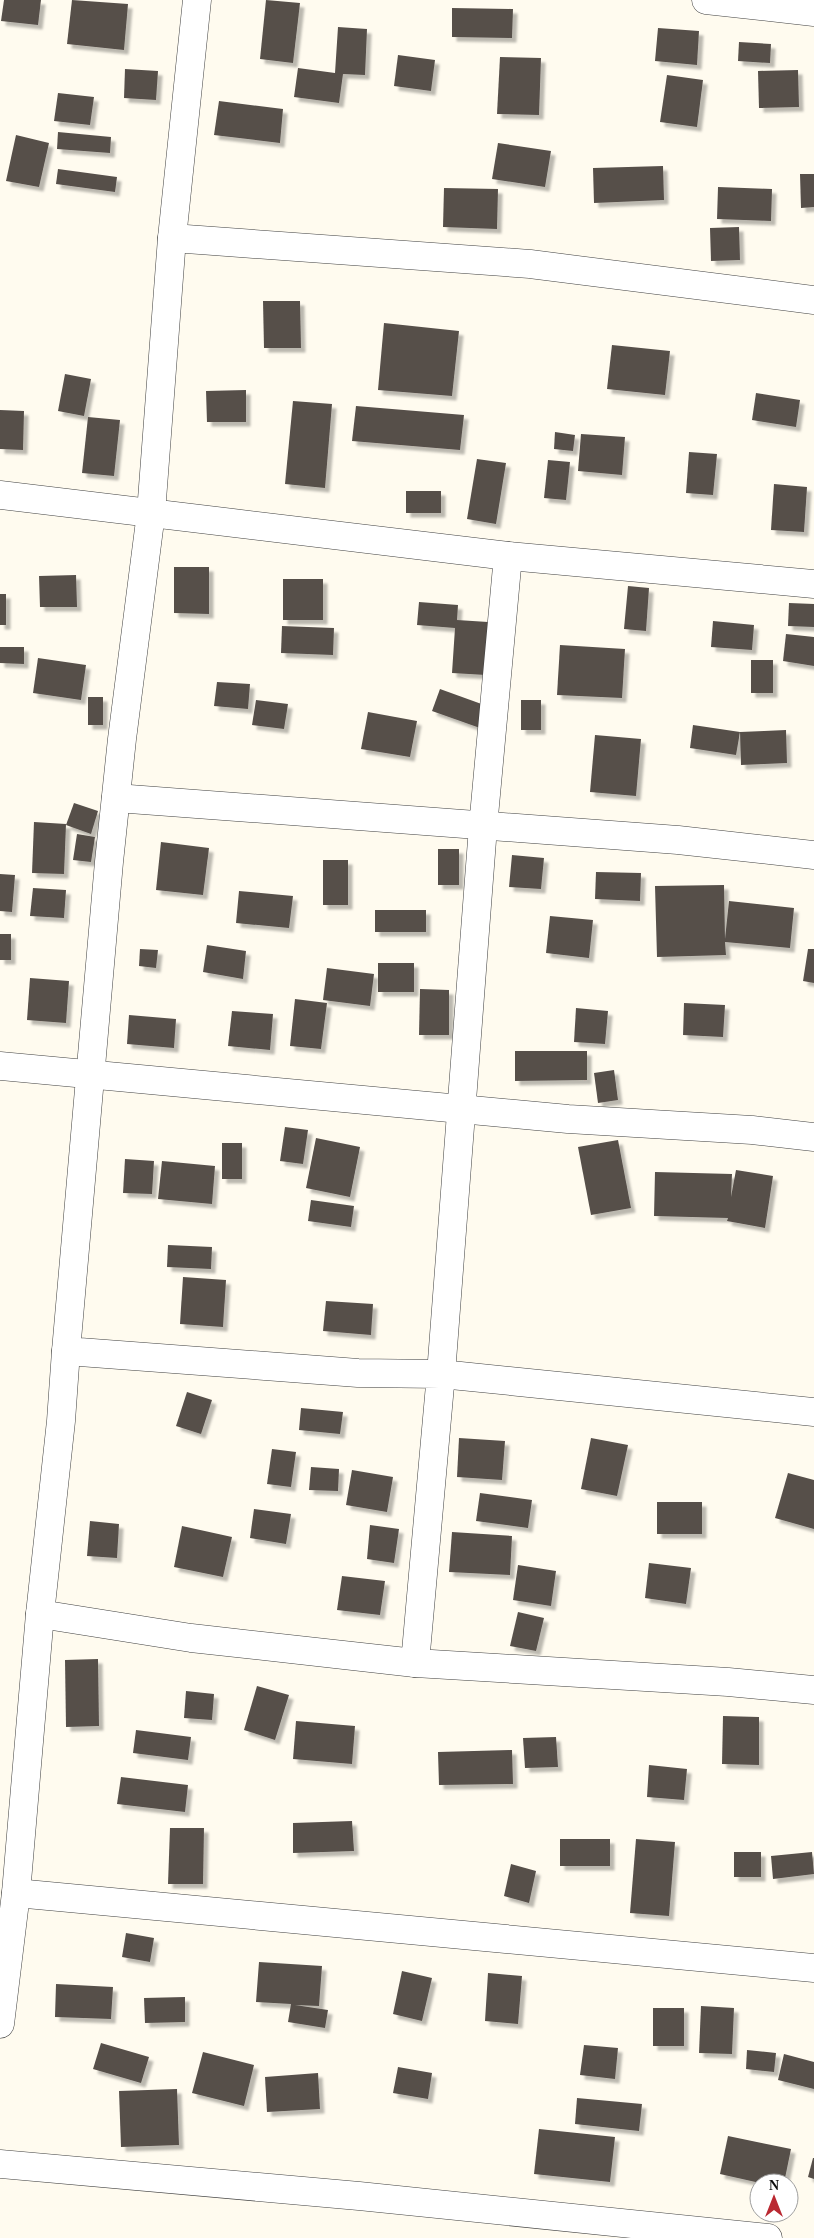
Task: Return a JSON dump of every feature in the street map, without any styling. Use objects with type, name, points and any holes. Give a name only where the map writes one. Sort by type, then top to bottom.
[{"type":"street","points":[[0,2024],[16,1893],[40,1614],[61,1421],[90,1073],[116,798],[151,513],[172,238],[197,0]]},
{"type":"street","points":[[706,0],[814,12]]},
{"type":"street","points":[[172,238],[530,264],[814,300]]},
{"type":"street","points":[[0,496],[508,556],[814,584]]},
{"type":"street","points":[[415,1663],[441,1374],[483,827],[508,556]]},
{"type":"street","points":[[116,798],[483,827],[678,840],[814,855]]},
{"type":"street","points":[[0,1066],[568,1119],[752,1130],[814,1137]]},
{"type":"street","points":[[66,1350],[358,1373],[441,1374],[814,1412]]},
{"type":"street","points":[[40,1614],[191,1638],[415,1663],[728,1682],[814,1690]]},
{"type":"street","points":[[16,1893],[814,1968]]},
{"type":"street","points":[[0,2164],[359,2196],[768,2238]]},
{"type":"building","points":[[4,0],[41,0],[38,25],[1,21]]},
{"type":"building","points":[[72,0],[128,4],[124,50],[67,44]]},
{"type":"building","points":[[266,0],[300,3],[293,63],[260,59]]},
{"type":"building","points":[[452,8],[513,9],[512,38],[452,37]]},
{"type":"building","points":[[338,27],[367,29],[365,75],[343,74],[339,103],[294,97],[298,68],[335,73]]},
{"type":"building","points":[[658,28],[699,31],[697,65],[655,61]]},
{"type":"building","points":[[739,42],[771,44],[770,63],[738,61]]},
{"type":"building","points":[[398,55],[435,60],[431,91],[394,86]]},
{"type":"building","points":[[500,57],[541,58],[539,115],[497,114]]},
{"type":"building","points":[[125,69],[158,71],[156,100],[124,98]]},
{"type":"building","points":[[798,70],[799,107],[759,108],[758,71]]},
{"type":"building","points":[[667,75],[703,80],[697,127],[660,122]]},
{"type":"building","points":[[58,93],[94,97],[90,125],[54,121]]},
{"type":"building","points":[[219,101],[283,109],[280,143],[214,135]]},
{"type":"building","points":[[58,132],[111,137],[110,153],[57,149]]},
{"type":"building","points":[[16,135],[49,143],[39,187],[6,181]]},
{"type":"building","points":[[498,143],[551,151],[545,187],[492,179]]},
{"type":"building","points":[[663,166],[664,200],[594,203],[593,168]]},
{"type":"building","points":[[58,169],[117,177],[115,192],[56,184]]},
{"type":"building","points":[[800,174],[814,174],[814,207],[801,208]]},
{"type":"building","points":[[718,187],[772,189],[771,221],[717,219]]},
{"type":"building","points":[[444,188],[498,189],[497,229],[443,227]]},
{"type":"building","points":[[739,227],[740,260],[711,261],[710,228]]},
{"type":"building","points":[[263,301],[300,301],[301,348],[264,348]]},
{"type":"building","points":[[384,323],[459,331],[452,396],[378,390]]},
{"type":"building","points":[[612,345],[670,351],[665,395],[607,389]]},
{"type":"building","points":[[65,374],[91,379],[84,416],[58,411]]},
{"type":"building","points":[[246,390],[246,422],[207,422],[206,391]]},
{"type":"building","points":[[756,393],[800,400],[796,427],[752,420]]},
{"type":"building","points":[[293,401],[332,404],[325,488],[285,484]]},
{"type":"building","points":[[356,406],[464,415],[460,450],[352,441]]},
{"type":"building","points":[[0,410],[24,411],[23,450],[0,449]]},
{"type":"building","points":[[88,417],[120,420],[114,476],[82,473]]},
{"type":"building","points":[[555,432],[575,435],[573,451],[554,449]]},
{"type":"building","points":[[581,434],[625,437],[622,475],[578,471]]},
{"type":"building","points":[[689,452],[717,454],[713,495],[686,493]]},
{"type":"building","points":[[477,459],[506,463],[496,524],[467,519]]},
{"type":"building","points":[[548,460],[570,462],[566,500],[544,498]]},
{"type":"building","points":[[774,484],[807,487],[804,532],[771,530]]},
{"type":"building","points":[[406,491],[441,491],[441,513],[406,513]]},
{"type":"building","points":[[174,567],[209,567],[209,614],[174,613]]},
{"type":"building","points":[[76,575],[77,607],[40,607],[39,576]]},
{"type":"building","points":[[283,579],[323,579],[323,620],[283,620]]},
{"type":"building","points":[[628,586],[649,588],[646,631],[624,629]]},
{"type":"building","points":[[0,594],[6,594],[6,625],[0,625]]},
{"type":"building","points":[[419,602],[458,605],[457,620],[488,622],[486,675],[452,673],[455,628],[417,625]]},
{"type":"building","points":[[789,603],[814,604],[814,627],[788,626]]},
{"type":"building","points":[[713,621],[754,625],[752,650],[711,647]]},
{"type":"building","points":[[282,626],[334,628],[333,655],[281,653]]},
{"type":"building","points":[[786,634],[814,637],[814,666],[783,661]]},
{"type":"building","points":[[560,645],[625,649],[622,698],[557,695]]},
{"type":"building","points":[[0,647],[24,647],[24,664],[0,663]]},
{"type":"building","points":[[38,658],[86,665],[81,700],[33,693]]},
{"type":"building","points":[[751,660],[773,660],[773,693],[751,693]]},
{"type":"building","points":[[217,682],[250,684],[248,709],[214,706]]},
{"type":"building","points":[[440,689],[487,706],[480,728],[432,711]]},
{"type":"building","points":[[88,697],[103,697],[103,725],[88,725]]},
{"type":"building","points":[[256,700],[288,704],[284,729],[252,725]]},
{"type":"building","points":[[521,700],[541,700],[541,730],[521,730]]},
{"type":"building","points":[[368,712],[417,721],[410,757],[361,749]]},
{"type":"building","points":[[693,725],[740,732],[736,755],[690,748]]},
{"type":"building","points":[[786,730],[787,763],[741,765],[740,732]]},
{"type":"building","points":[[595,735],[641,739],[636,796],[590,792]]},
{"type":"building","points":[[74,803],[98,811],[91,834],[66,825]]},
{"type":"building","points":[[34,822],[66,824],[64,874],[32,873]]},
{"type":"building","points":[[77,834],[95,837],[91,862],[73,860]]},
{"type":"building","points":[[161,842],[209,848],[203,895],[156,890]]},
{"type":"building","points":[[438,849],[459,849],[459,885],[438,885]]},
{"type":"building","points":[[512,855],[544,858],[541,889],[509,887]]},
{"type":"building","points":[[323,860],[348,860],[348,905],[323,905]]},
{"type":"building","points":[[596,872],[641,873],[640,901],[595,899]]},
{"type":"building","points":[[0,874],[15,875],[12,912],[0,911]]},
{"type":"building","points":[[724,885],[725,939],[729,901],[794,908],[790,948],[725,942],[726,955],[657,957],[655,886]]},
{"type":"building","points":[[33,888],[66,890],[64,918],[30,916]]},
{"type":"building","points":[[239,891],[293,896],[289,928],[236,923]]},
{"type":"building","points":[[375,910],[426,910],[426,932],[375,932]]},
{"type":"building","points":[[550,916],[593,920],[589,958],[546,953]]},
{"type":"building","points":[[0,934],[11,934],[11,960],[0,960]]},
{"type":"building","points":[[207,945],[246,951],[243,979],[203,972]]},
{"type":"building","points":[[140,949],[158,950],[156,968],[139,966]]},
{"type":"building","points":[[808,949],[814,949],[814,983],[803,981]]},
{"type":"building","points":[[378,963],[414,963],[414,992],[378,992]]},
{"type":"building","points":[[327,968],[374,974],[370,1006],[323,1000]]},
{"type":"building","points":[[30,978],[69,981],[66,1023],[27,1020]]},
{"type":"building","points":[[420,989],[449,990],[449,1035],[419,1035]]},
{"type":"building","points":[[295,999],[327,1003],[321,1049],[290,1046]]},
{"type":"building","points":[[684,1003],[725,1005],[723,1037],[683,1035]]},
{"type":"building","points":[[576,1008],[608,1011],[605,1044],[574,1042]]},
{"type":"building","points":[[232,1011],[273,1014],[270,1050],[228,1046]]},
{"type":"building","points":[[129,1015],[176,1019],[174,1048],[127,1044]]},
{"type":"building","points":[[515,1051],[587,1051],[587,1080],[515,1081]]},
{"type":"building","points":[[614,1070],[618,1100],[598,1103],[594,1073]]},
{"type":"building","points":[[285,1127],[308,1130],[303,1164],[280,1161]]},
{"type":"building","points":[[316,1138],[360,1147],[350,1197],[306,1188]]},
{"type":"building","points":[[618,1140],[631,1208],[591,1215],[578,1147]]},
{"type":"building","points":[[222,1143],[242,1143],[242,1179],[222,1179]]},
{"type":"building","points":[[125,1159],[154,1161],[152,1194],[123,1193]]},
{"type":"building","points":[[162,1161],[215,1166],[212,1204],[158,1199]]},
{"type":"building","points":[[736,1170],[773,1176],[765,1228],[727,1221],[728,1218],[654,1216],[655,1172],[732,1174],[731,1197]]},
{"type":"building","points":[[311,1200],[354,1206],[351,1227],[308,1221]]},
{"type":"building","points":[[168,1245],[212,1247],[211,1269],[167,1267]]},
{"type":"building","points":[[183,1277],[226,1280],[223,1327],[180,1324]]},
{"type":"building","points":[[326,1301],[373,1304],[371,1335],[323,1331]]},
{"type":"building","points":[[187,1392],[212,1400],[201,1434],[176,1426]]},
{"type":"building","points":[[301,1408],[343,1412],[340,1434],[299,1430]]},
{"type":"building","points":[[459,1438],[505,1441],[502,1480],[457,1477]]},
{"type":"building","points":[[591,1438],[628,1445],[617,1496],[581,1489]]},
{"type":"building","points":[[272,1449],[296,1452],[291,1487],[267,1484]]},
{"type":"building","points":[[311,1467],[339,1469],[338,1491],[309,1490]]},
{"type":"building","points":[[352,1470],[393,1477],[387,1512],[346,1505]]},
{"type":"building","points":[[788,1473],[814,1480],[814,1529],[775,1518]]},
{"type":"building","points":[[480,1493],[532,1500],[528,1528],[476,1521]]},
{"type":"building","points":[[657,1502],[702,1502],[702,1534],[657,1534]]},
{"type":"building","points":[[254,1509],[291,1514],[286,1544],[250,1538]]},
{"type":"building","points":[[90,1521],[119,1524],[117,1558],[87,1556]]},
{"type":"building","points":[[370,1525],[399,1529],[394,1563],[367,1559]]},
{"type":"building","points":[[182,1526],[232,1537],[223,1577],[174,1567]]},
{"type":"building","points":[[452,1532],[512,1536],[510,1575],[449,1572]]},
{"type":"building","points":[[649,1563],[691,1568],[686,1604],[645,1598]]},
{"type":"building","points":[[518,1565],[556,1571],[551,1606],[513,1600]]},
{"type":"building","points":[[342,1576],[385,1581],[380,1615],[337,1610]]},
{"type":"building","points":[[518,1612],[544,1618],[536,1651],[510,1646]]},
{"type":"building","points":[[98,1659],[99,1726],[66,1727],[65,1660]]},
{"type":"building","points":[[257,1686],[289,1695],[275,1740],[244,1730]]},
{"type":"building","points":[[186,1691],[214,1694],[212,1720],[184,1718]]},
{"type":"building","points":[[723,1716],[759,1717],[759,1765],[722,1764]]},
{"type":"building","points":[[296,1721],[355,1726],[352,1764],[293,1759]]},
{"type":"building","points":[[136,1730],[191,1737],[188,1760],[133,1753]]},
{"type":"building","points":[[556,1737],[558,1767],[525,1768],[523,1738]]},
{"type":"building","points":[[512,1750],[513,1784],[439,1785],[438,1752]]},
{"type":"building","points":[[649,1765],[687,1769],[684,1800],[647,1797]]},
{"type":"building","points":[[121,1777],[188,1785],[185,1812],[117,1804]]},
{"type":"building","points":[[352,1821],[354,1851],[293,1853],[293,1823]]},
{"type":"building","points":[[170,1828],[204,1828],[203,1884],[168,1884]]},
{"type":"building","points":[[560,1839],[610,1839],[610,1866],[560,1866]]},
{"type":"building","points":[[636,1839],[675,1842],[669,1916],[630,1913]]},
{"type":"building","points":[[734,1852],[761,1852],[761,1877],[734,1877]]},
{"type":"building","points":[[812,1852],[814,1874],[773,1879],[771,1856]]},
{"type":"building","points":[[511,1864],[536,1871],[529,1903],[504,1896]]},
{"type":"building","points":[[126,1933],[154,1938],[150,1962],[122,1957]]},
{"type":"building","points":[[259,1962],[322,1966],[319,2006],[295,2005],[328,2010],[325,2028],[288,2022],[291,2004],[256,2002]]},
{"type":"building","points":[[402,1971],[432,1978],[422,2021],[393,2014]]},
{"type":"building","points":[[488,1973],[522,1976],[518,2024],[485,2021]]},
{"type":"building","points":[[56,1984],[113,1987],[111,2019],[55,2017]]},
{"type":"building","points":[[185,1997],[185,2022],[145,2023],[144,1998]]},
{"type":"building","points":[[701,2006],[734,2008],[732,2054],[699,2053]]},
{"type":"building","points":[[653,2008],[684,2008],[684,2046],[653,2046]]},
{"type":"building","points":[[101,2043],[149,2057],[141,2083],[93,2069]]},
{"type":"building","points":[[584,2045],[618,2048],[615,2079],[580,2075]]},
{"type":"building","points":[[747,2050],[776,2053],[774,2072],[746,2069]]},
{"type":"building","points":[[203,2052],[254,2065],[244,2106],[192,2093]]},
{"type":"building","points":[[784,2054],[814,2062],[814,2089],[778,2080]]},
{"type":"building","points":[[398,2067],[432,2073],[428,2099],[393,2093]]},
{"type":"building","points":[[318,2073],[320,2109],[267,2112],[265,2077]]},
{"type":"building","points":[[177,2089],[179,2145],[121,2147],[119,2091]]},
{"type":"building","points":[[577,2098],[642,2104],[639,2131],[575,2124]]},
{"type":"building","points":[[539,2129],[615,2137],[610,2182],[534,2174]]},
{"type":"building","points":[[728,2136],[791,2149],[786,2173],[749,2173],[749,2181],[720,2174]]},
{"type":"building","points":[[814,2158],[814,2179],[808,2177]]}]
